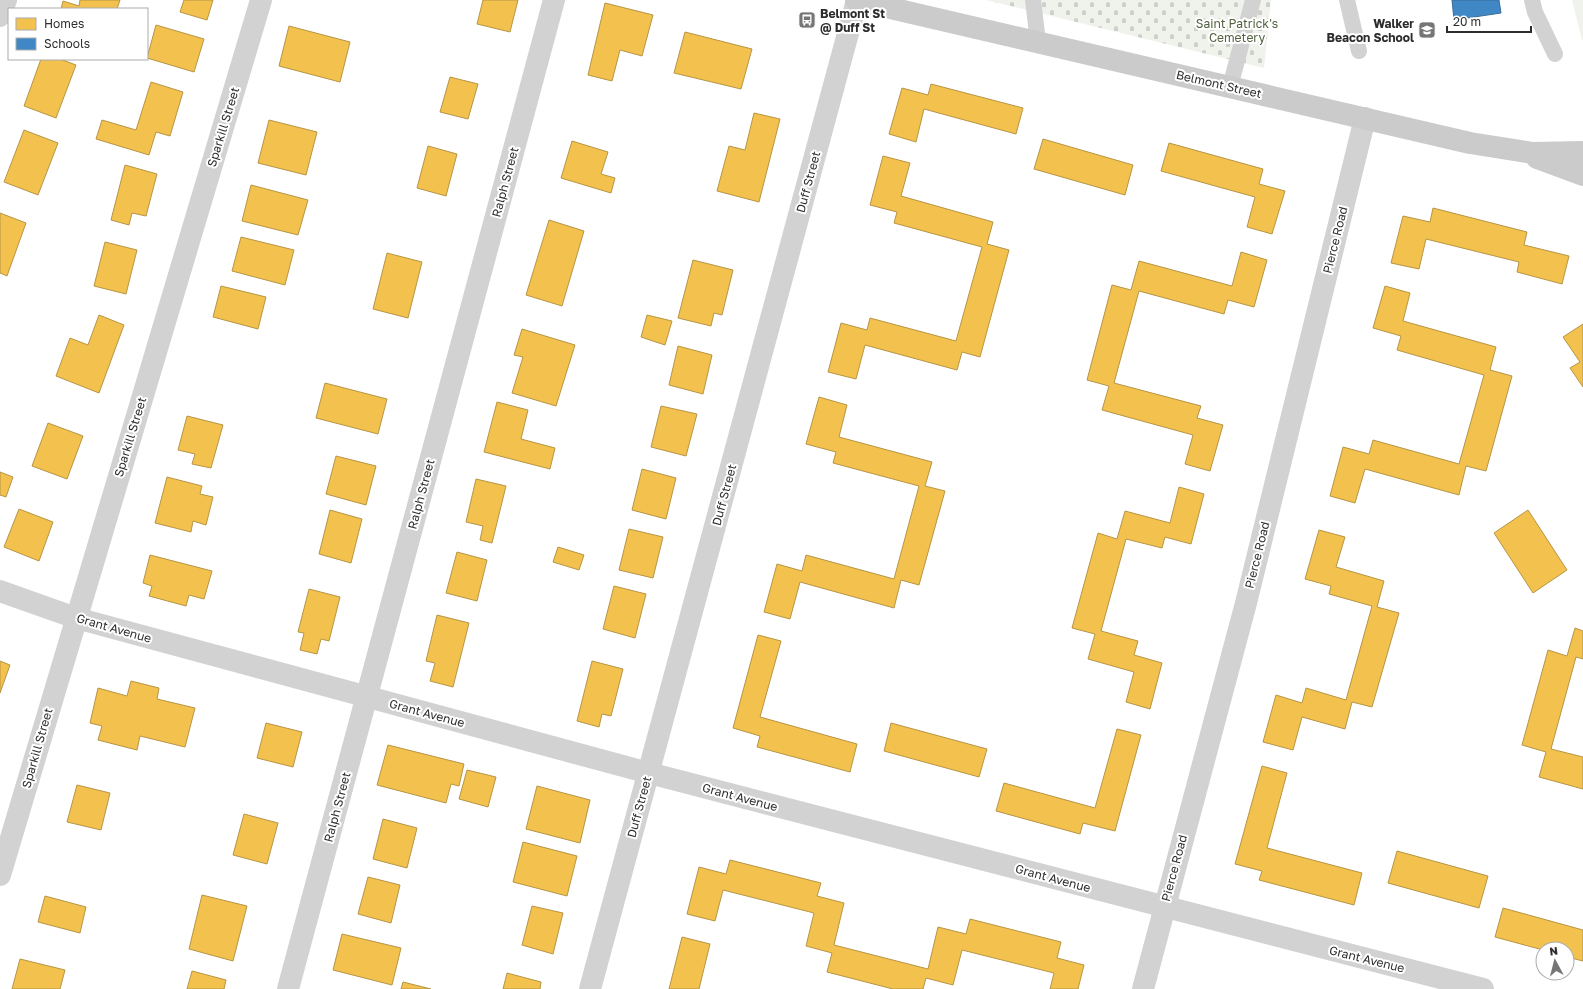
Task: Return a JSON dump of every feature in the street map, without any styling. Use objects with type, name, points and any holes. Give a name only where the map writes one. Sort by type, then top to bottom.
[{"type":"main road","name":"Belmont Street","points":[[857,0],[1365,118],[1511,150],[1546,153],[1583,152]]},
{"type":"main road","points":[[1511,150],[1583,175]]},
{"type":"street","points":[[0,16],[6,0]]},
{"type":"street","name":"Sparkill Street","points":[[0,875],[261,0]]},
{"type":"street","name":"Ralph Street","points":[[288,989],[554,0]]},
{"type":"street","name":"Duff Street","points":[[590,989],[857,0]]},
{"type":"street","name":"Pierce Road","points":[[1143,989],[1246,603],[1365,118]]},
{"type":"street","name":"Grant Avenue","points":[[0,591],[76,618],[649,773],[1483,989]]},
{"type":"lane","points":[[1033,0],[1038,42]]},
{"type":"lane","points":[[1230,87],[1253,0]]},
{"type":"lane","points":[[1347,0],[1359,51]]},
{"type":"lane","points":[[1532,0],[1535,12],[1555,54]]},
{"type":"green space","name":"Saint Patrick's Cemetery","points":[[986,0],[1271,0],[1264,68]]},
{"type":"green space","points":[[1572,0],[1583,0],[1583,40],[1582,40]]},
{"type":"building: Homes","points":[[80,0],[120,0],[117,8],[61,8],[63,1],[79,6]]},
{"type":"building: Homes","points":[[184,0],[213,0],[207,20],[180,12]]},
{"type":"building: Homes","points":[[483,0],[518,0],[510,32],[477,24]]},
{"type":"building: Homes","points":[[605,3],[653,15],[642,56],[620,50],[612,81],[588,75]]},
{"type":"building: Homes","points":[[156,25],[204,39],[194,72],[148,58]]},
{"type":"building: Homes","points":[[289,26],[350,42],[340,82],[279,66]]},
{"type":"building: Homes","points":[[685,32],[752,49],[741,89],[674,73]]},
{"type":"building: Homes","points":[[41,60],[63,60],[76,65],[56,118],[24,106]]},
{"type":"building: Homes","points":[[450,77],[478,84],[468,119],[440,112]]},
{"type":"building: Homes","points":[[151,82],[183,92],[170,136],[156,132],[149,155],[96,139],[102,120],[136,130]]},
{"type":"building: Homes","points":[[931,84],[1023,108],[1016,134],[924,109],[916,142],[889,134],[902,88],[928,95]]},
{"type":"building: Homes","points":[[754,113],[780,119],[759,202],[717,191],[729,146],[745,150]]},
{"type":"building: Homes","points":[[269,120],[317,132],[306,175],[258,163]]},
{"type":"building: Homes","points":[[24,130],[58,143],[38,195],[4,182]]},
{"type":"building: Homes","points":[[1043,139],[1133,165],[1125,195],[1034,169]]},
{"type":"building: Homes","points":[[572,141],[608,152],[601,174],[615,178],[611,193],[561,178]]},
{"type":"building: Homes","points":[[1169,143],[1263,169],[1259,184],[1285,191],[1272,234],[1247,227],[1255,197],[1161,171]]},
{"type":"building: Homes","points":[[428,146],[457,154],[446,196],[417,188]]},
{"type":"building: Homes","points":[[883,156],[910,163],[901,196],[993,222],[987,244],[1009,250],[980,357],[962,352],[957,370],[865,345],[856,379],[828,372],[841,323],[867,330],[870,318],[956,341],[982,247],[894,223],[897,212],[870,205]]},
{"type":"building: Homes","points":[[125,165],[157,174],[146,216],[132,213],[129,225],[111,220]]},
{"type":"building: Homes","points":[[251,185],[308,200],[298,235],[242,221]]},
{"type":"building: Homes","points":[[1433,208],[1527,232],[1524,245],[1569,256],[1562,284],[1517,272],[1519,262],[1426,239],[1419,269],[1391,263],[1403,216],[1430,222]]},
{"type":"building: Homes","points":[[0,213],[26,223],[7,276],[0,273]]},
{"type":"building: Homes","points":[[549,220],[584,231],[562,306],[526,295]]},
{"type":"building: Homes","points":[[241,237],[294,250],[285,285],[232,271]]},
{"type":"building: Homes","points":[[105,242],[137,250],[126,294],[94,286]]},
{"type":"building: Homes","points":[[1241,252],[1267,260],[1254,307],[1228,300],[1224,314],[1139,291],[1114,383],[1201,406],[1197,418],[1223,425],[1210,471],[1185,464],[1193,435],[1102,410],[1109,386],[1087,380],[1112,285],[1131,290],[1139,261],[1232,286]]},
{"type":"building: Homes","points":[[387,253],[422,262],[408,318],[373,309]]},
{"type":"building: Homes","points":[[693,260],[733,270],[722,315],[714,313],[711,326],[678,318]]},
{"type":"building: Homes","points":[[221,286],[266,297],[258,329],[213,317]]},
{"type":"building: Homes","points":[[1385,286],[1410,293],[1403,321],[1496,347],[1490,370],[1512,376],[1486,471],[1466,466],[1459,495],[1365,469],[1355,503],[1330,496],[1343,447],[1369,454],[1373,440],[1459,464],[1484,375],[1397,350],[1401,336],[1373,328]]},
{"type":"building: Homes","points":[[99,315],[124,325],[99,393],[56,376],[70,338],[88,345]]},
{"type":"building: Homes","points":[[647,315],[672,321],[665,345],[641,337]]},
{"type":"building: Homes","points":[[1583,324],[1583,387],[1570,368],[1580,362],[1563,337]]},
{"type":"building: Homes","points":[[522,329],[575,345],[556,406],[512,393],[523,357],[514,355]]},
{"type":"building: Homes","points":[[678,346],[712,355],[703,394],[669,385]]},
{"type":"building: Homes","points":[[325,383],[387,399],[378,434],[316,418]]},
{"type":"building: Homes","points":[[819,397],[847,405],[839,437],[932,462],[925,486],[945,491],[919,585],[901,580],[894,608],[800,582],[790,619],[764,612],[777,564],[802,571],[806,555],[894,579],[919,486],[833,463],[836,452],[806,444]]},
{"type":"building: Homes","points":[[497,402],[528,410],[521,439],[555,448],[550,469],[484,452]]},
{"type":"building: Homes","points":[[661,406],[697,414],[686,456],[651,447]]},
{"type":"building: Homes","points":[[187,416],[223,425],[211,468],[192,464],[195,454],[178,450]]},
{"type":"building: Homes","points":[[48,423],[83,436],[67,479],[32,466]]},
{"type":"building: Homes","points":[[336,456],[376,466],[366,505],[326,494]]},
{"type":"building: Homes","points":[[642,469],[676,478],[666,519],[632,510]]},
{"type":"building: Homes","points":[[0,472],[13,477],[6,497],[0,495]]},
{"type":"building: Homes","points":[[167,477],[202,486],[200,494],[213,497],[206,525],[193,521],[191,532],[155,523]]},
{"type":"building: Homes","points":[[476,479],[506,486],[492,543],[480,540],[483,526],[466,522]]},
{"type":"building: Homes","points":[[1179,487],[1204,494],[1191,544],[1165,537],[1162,548],[1126,539],[1101,631],[1138,641],[1134,655],[1162,663],[1150,709],[1126,702],[1134,672],[1088,659],[1095,634],[1072,628],[1098,533],[1117,539],[1125,511],[1170,523]]},
{"type":"building: Homes","points":[[19,509],[53,522],[39,561],[4,547]]},
{"type":"building: Homes","points":[[330,510],[362,519],[351,563],[319,554]]},
{"type":"building: Homes","points":[[1528,510],[1567,570],[1533,593],[1494,533]]},
{"type":"building: Homes","points":[[629,529],[663,537],[653,578],[619,570]]},
{"type":"building: Homes","points":[[1319,530],[1345,537],[1336,567],[1384,581],[1377,607],[1399,613],[1372,707],[1352,702],[1345,729],[1302,717],[1293,750],[1263,742],[1276,695],[1302,703],[1306,688],[1346,700],[1372,606],[1329,594],[1331,586],[1305,579]]},
{"type":"building: Homes","points":[[558,547],[584,555],[579,570],[553,562]]},
{"type":"building: Homes","points":[[457,552],[487,560],[477,601],[446,593]]},
{"type":"building: Homes","points":[[150,555],[212,571],[204,599],[189,595],[186,606],[149,596],[152,586],[143,583]]},
{"type":"building: Homes","points":[[614,586],[646,594],[635,638],[603,629]]},
{"type":"building: Homes","points":[[309,589],[340,597],[329,641],[321,639],[317,654],[300,650],[304,633],[298,632]]},
{"type":"building: Homes","points":[[437,615],[469,623],[453,687],[430,681],[435,663],[426,661]]},
{"type":"building: Homes","points":[[1575,628],[1583,631],[1583,659],[1576,657],[1551,749],[1583,757],[1583,789],[1539,777],[1546,752],[1522,745],[1548,650],[1567,656]]},
{"type":"building: Homes","points":[[758,635],[781,641],[760,717],[857,744],[850,772],[757,747],[760,736],[733,728]]},
{"type":"building: Homes","points":[[0,661],[10,665],[0,693]]},
{"type":"building: Homes","points":[[592,661],[623,669],[611,716],[602,714],[599,727],[577,721]]},
{"type":"building: Homes","points":[[131,681],[159,688],[157,699],[195,708],[185,747],[140,736],[137,750],[98,740],[102,726],[90,723],[98,688],[127,696]]},
{"type":"building: Homes","points":[[266,723],[302,732],[293,767],[257,758]]},
{"type":"building: Homes","points":[[891,723],[987,749],[979,777],[884,751]]},
{"type":"building: Homes","points":[[1117,729],[1141,735],[1115,831],[1083,823],[1080,834],[996,811],[1004,783],[1095,808]]},
{"type":"building: Homes","points":[[388,745],[464,764],[459,786],[451,784],[446,803],[377,785]]},
{"type":"building: Homes","points":[[1262,766],[1287,773],[1267,848],[1362,873],[1354,905],[1259,880],[1262,871],[1235,864]]},
{"type":"building: Homes","points":[[467,770],[496,777],[488,807],[459,799]]},
{"type":"building: Homes","points":[[77,785],[110,793],[101,830],[67,822]]},
{"type":"building: Homes","points":[[537,786],[590,800],[580,843],[526,829]]},
{"type":"building: Homes","points":[[244,814],[278,823],[267,864],[233,855]]},
{"type":"building: Homes","points":[[383,819],[417,828],[407,868],[373,859]]},
{"type":"building: Homes","points":[[523,842],[577,856],[567,896],[513,882]]},
{"type":"building: Homes","points":[[1397,851],[1488,876],[1479,908],[1388,883]]},
{"type":"building: Homes","points":[[730,860],[821,883],[817,896],[844,903],[834,945],[928,969],[938,927],[966,934],[970,919],[1061,942],[1057,958],[1084,965],[1078,989],[1050,989],[1054,973],[962,950],[953,985],[926,978],[923,989],[893,989],[827,972],[832,953],[806,946],[814,913],[723,890],[715,921],[687,914],[699,867],[726,874]]},
{"type":"building: Homes","points":[[368,877],[400,885],[391,923],[358,914]]},
{"type":"building: Homes","points":[[202,895],[247,906],[233,961],[189,949]]},
{"type":"building: Homes","points":[[45,896],[86,907],[80,933],[38,922]]},
{"type":"building: Homes","points":[[532,906],[563,913],[553,954],[522,945]]},
{"type":"building: Homes","points":[[1503,908],[1583,930],[1583,961],[1575,959],[1575,941],[1535,941],[1535,948],[1495,937]]},
{"type":"building: Homes","points":[[342,934],[401,948],[392,985],[333,970]]},
{"type":"building: Homes","points":[[682,937],[710,944],[699,989],[669,989]]},
{"type":"building: Homes","points":[[20,959],[65,970],[60,989],[12,989]]},
{"type":"building: Homes","points":[[192,971],[226,980],[224,989],[187,989]]},
{"type":"building: Homes","points":[[507,973],[541,982],[540,989],[503,989]]},
{"type":"building: Homes","points":[[403,982],[431,989],[401,989]]},
{"type":"building: Schools","points":[[1452,0],[1499,0],[1501,13],[1454,20]]},
{"type":"place","name":"Belmont St @ Duff St","points":[[807,20]]},
{"type":"place","name":"Walker Beacon School","points":[[1427,30]]}]
